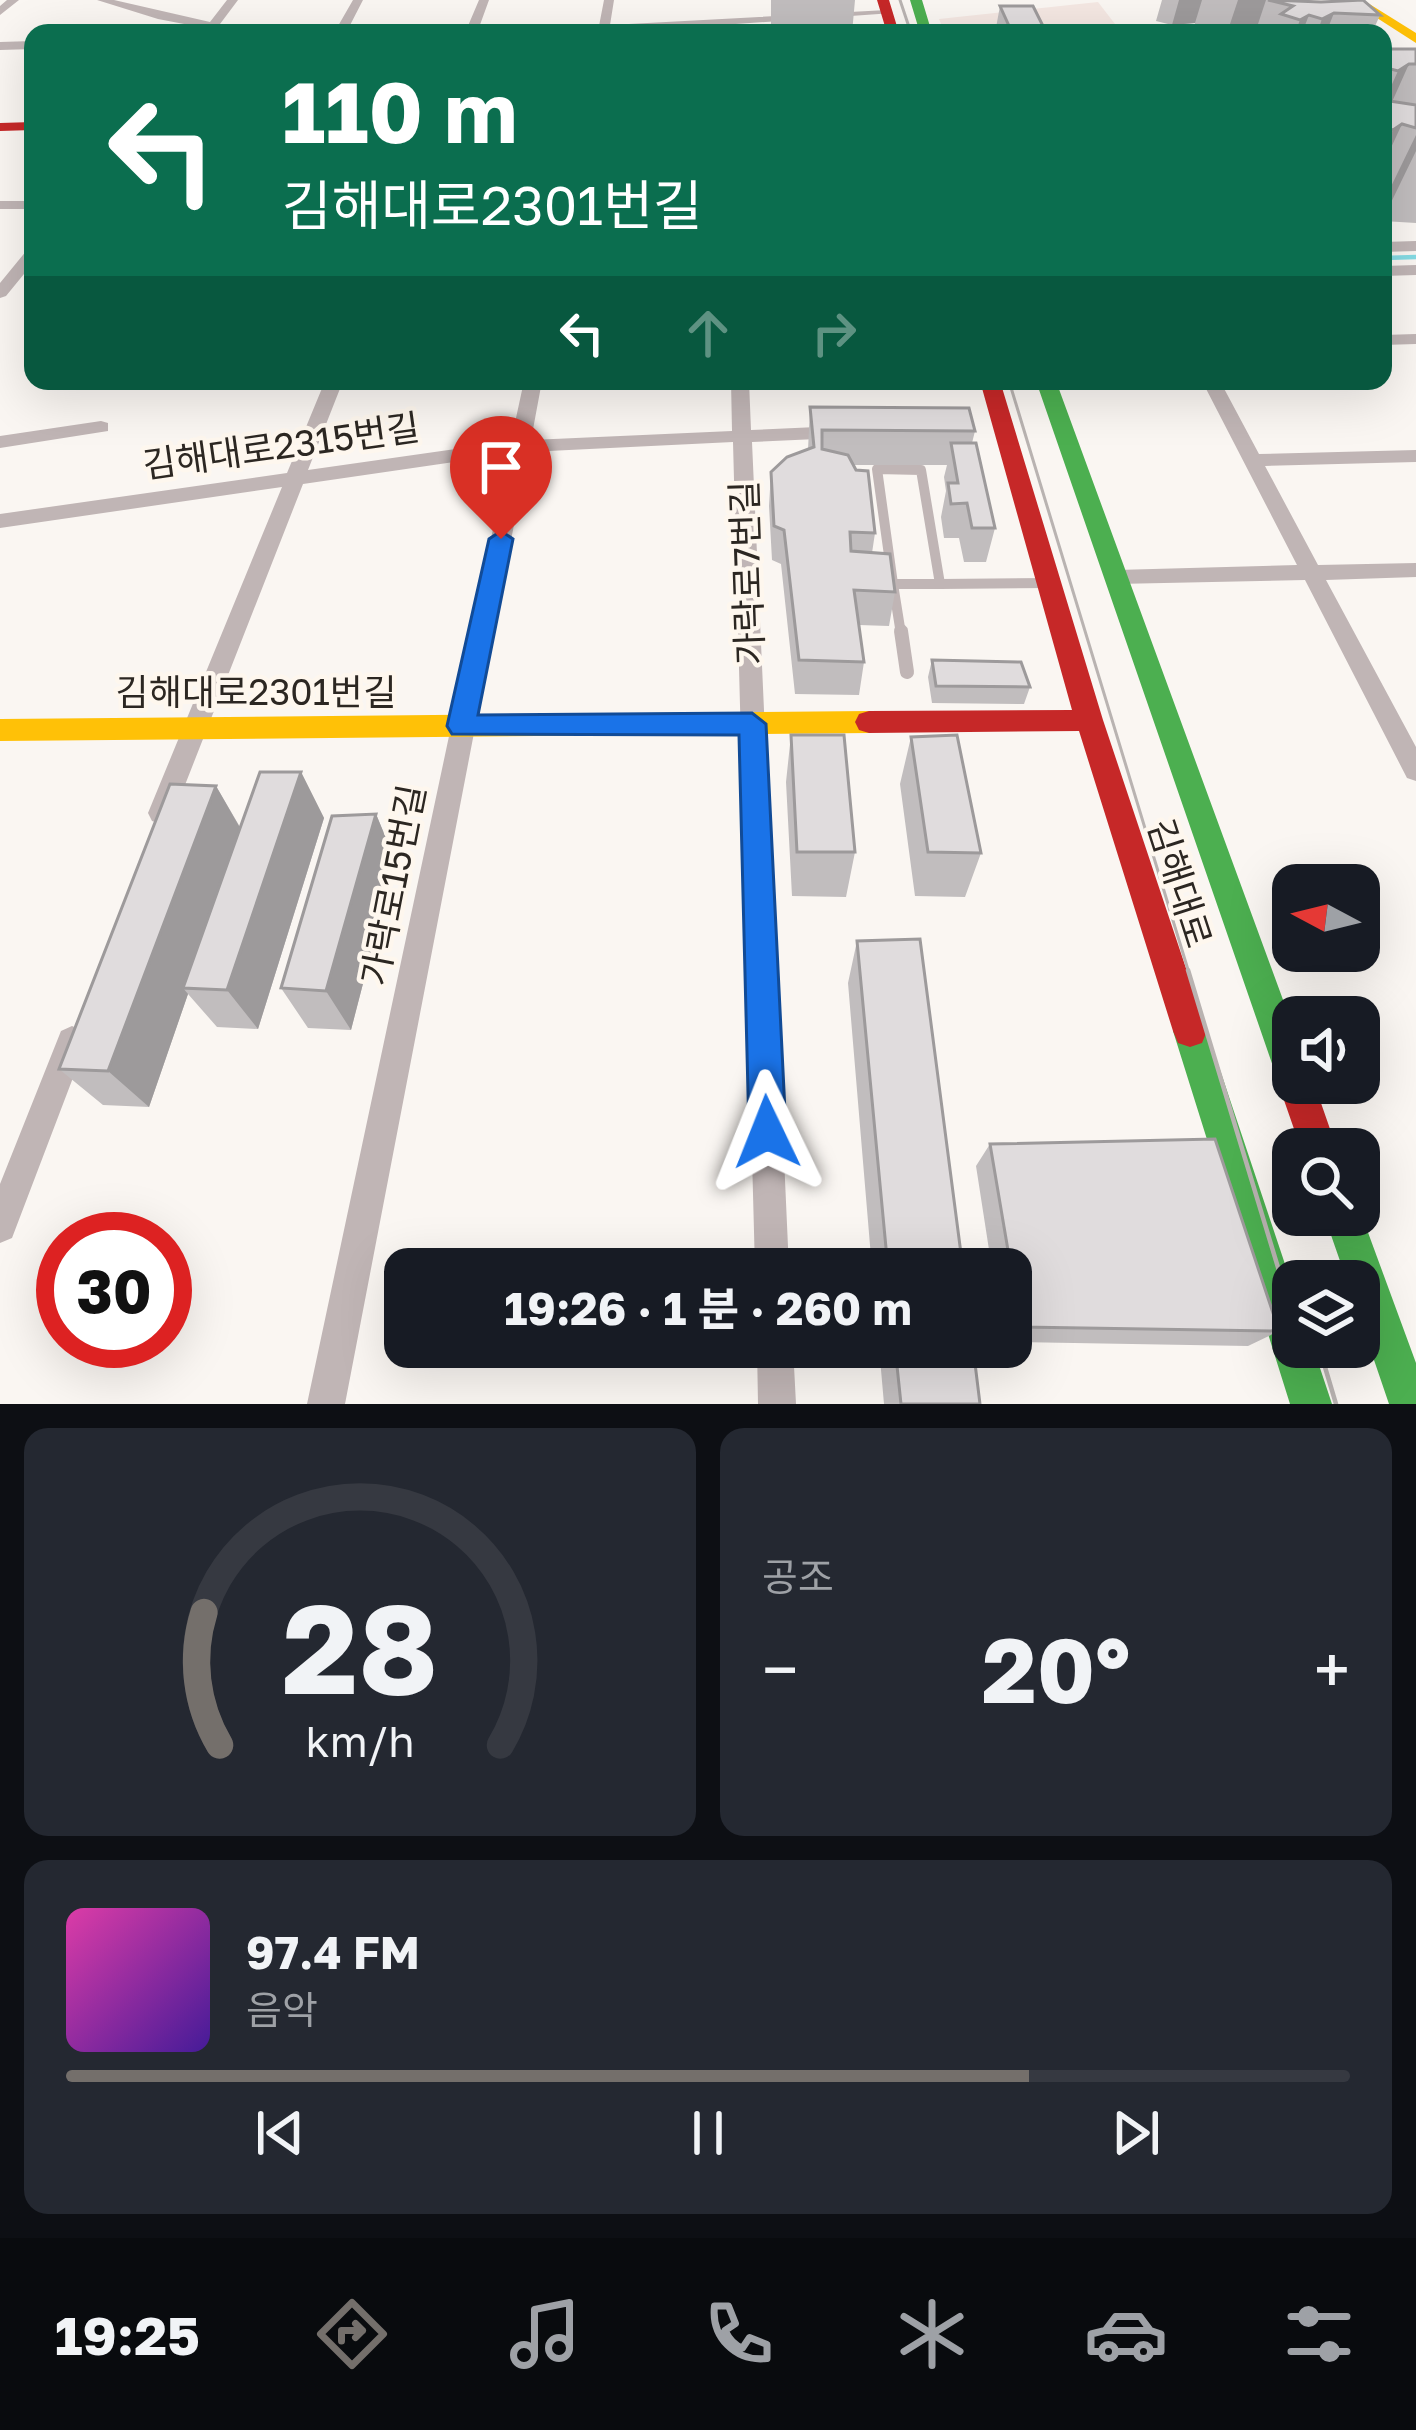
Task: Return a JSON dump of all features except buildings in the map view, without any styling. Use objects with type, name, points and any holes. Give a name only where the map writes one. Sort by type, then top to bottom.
[{"type":"main road","points":[[1355,0],[1416,39]]},
{"type":"main road","points":[[1384,0],[1416,20]]},
{"type":"main road","name":"김해대로","points":[[990,390],[991,428],[1049,583],[1311,1404]]},
{"type":"main road","name":"김해대로","points":[[1049,390],[1272,1017]]},
{"type":"main road","name":"김해대로2301번길","points":[[0,730],[1089,720]]},
{"type":"main road","points":[[1351,1236],[1409,1386]]},
{"type":"street","points":[[102,0],[188,24]]},
{"type":"street","points":[[215,24],[233,0]]},
{"type":"street","points":[[778,24],[887,15]]},
{"type":"street","points":[[0,293],[16,278]]},
{"type":"street","points":[[152,837],[330,390]]},
{"type":"street","name":"가락로15번길","points":[[326,1404],[531,390]]},
{"type":"street","name":"가락로7번길","points":[[740,390],[771,1248]]},
{"type":"street","points":[[1216,390],[1416,771]]},
{"type":"street","points":[[0,442],[101,427]]},
{"type":"street","name":"김해대로2315번길","points":[[0,521],[520,446],[861,431]]},
{"type":"street","points":[[1253,460],[1416,456]]},
{"type":"street","points":[[1116,577],[1416,571]]},
{"type":"street","points":[[1387,714],[1416,713]]},
{"type":"street","points":[[0,1226],[85,1010]]},
{"type":"street","points":[[776,1368],[777,1404]]},
{"type":"lane","points":[[907,672],[878,469],[921,470],[940,584]]},
{"type":"lane","points":[[893,584],[1049,583]]},
{"type":"shaded area","points":[[1098,2],[1115,24],[941,24],[939,19]]},
{"type":"waterway","points":[[1392,258],[1416,257]]},
{"type":"tram line","points":[[900,0],[908,24]]},
{"type":"tram line","points":[[1012,390],[1189,973]]},
{"type":"tram line","points":[[1188,970],[1276,1260]]},
{"type":"tram line","points":[[1325,1368],[1336,1404]]},
{"type":"traffic: fast","points":[[916,0],[923,24]]},
{"type":"traffic: fast","points":[[1049,390],[1272,1016]]},
{"type":"traffic: fast","points":[[1190,1031],[1311,1404]]},
{"type":"traffic: fast","points":[[1350,1236],[1410,1404]]},
{"type":"traffic: slow","points":[[1355,0],[1416,39]]},
{"type":"traffic: slow","points":[[0,730],[869,722]]},
{"type":"traffic: jam","points":[[883,0],[890,24]]},
{"type":"traffic: jam","points":[[0,127],[24,126]]},
{"type":"traffic: jam","points":[[993,390],[1089,720],[1190,1031]]},
{"type":"traffic: jam","points":[[869,722],[1089,720]]},
{"type":"traffic: jam","points":[[1303,1104],[1312,1128]]},
{"type":"route","points":[[501,539],[461,726],[752,724],[767,1132]]}]
